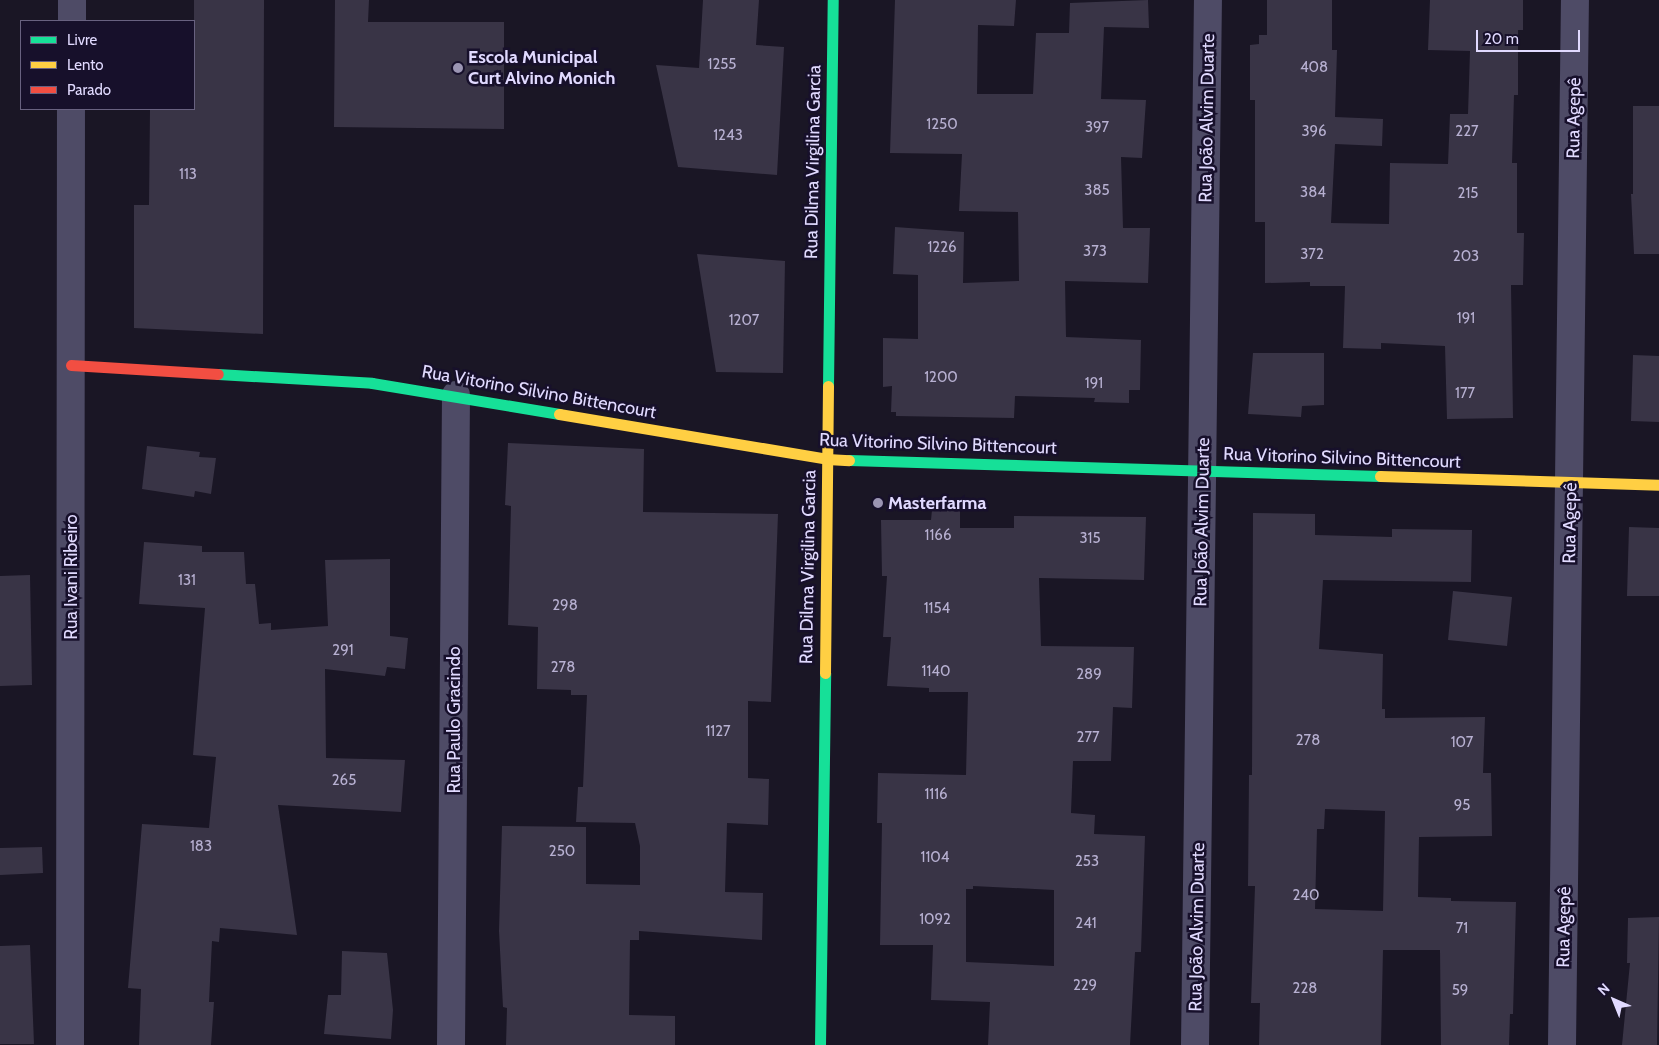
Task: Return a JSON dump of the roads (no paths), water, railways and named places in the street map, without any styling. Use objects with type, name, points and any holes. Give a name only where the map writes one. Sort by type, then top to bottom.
[{"type":"street","points":[[72,0],[72,20]]},
{"type":"street","name":"Rua Dilma Virgilina Garcia","points":[[820,1045],[832,0]]},
{"type":"street","name":"Rua João Alvim Duarte","points":[[1195,1045],[1208,0]]},
{"type":"street","name":"Rua Agepê","points":[[1562,1045],[1575,0]]},
{"type":"street","name":"Rua Ivani Ribeiro","points":[[70,1045],[72,110]]},
{"type":"street","name":"Rua Vitorino Silvino Bittencourt","points":[[71,365],[293,376],[372,383],[827,459],[1659,485]]},
{"type":"street","name":"Rua Paulo Gracindo","points":[[451,1045],[456,396]]},
{"type":"place","name":"Escola Municipal Curt Alvino Monich","points":[[458,68]]},
{"type":"place","name":"Masterfarma","points":[[878,503]]}]
